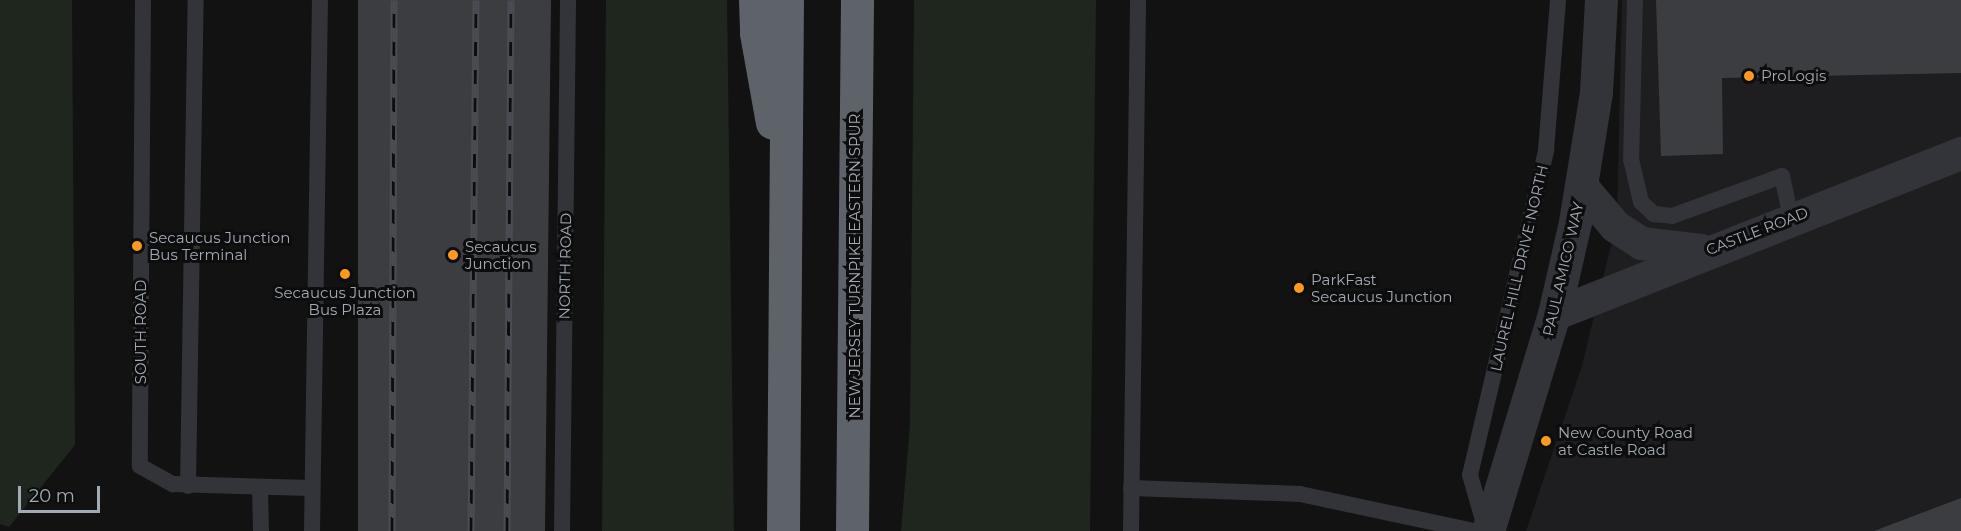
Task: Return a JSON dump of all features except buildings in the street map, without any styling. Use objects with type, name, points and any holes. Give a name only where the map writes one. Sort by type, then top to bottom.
[{"type":"highway","points":[[755,0],[756,33],[786,201]]},
{"type":"highway","points":[[783,531],[788,0]]},
{"type":"highway","name":"NEW JERSEY TURNPIKE EASTERN SPUR","points":[[852,531],[857,0]]},
{"type":"street","name":"PAUL AMICO WAY","points":[[1487,531],[1554,314],[1582,187],[1596,92],[1601,0]]},
{"type":"street","name":"CASTLE ROAD","points":[[1554,314],[1706,251],[1961,153]]},
{"type":"street","points":[[1582,187],[1615,226],[1641,243],[1706,251]]},
{"type":"lane","name":"SOUTH ROAD","points":[[143,0],[140,466],[161,481],[189,486],[311,488]]},
{"type":"lane","points":[[189,486],[196,0]]},
{"type":"lane","points":[[312,531],[320,0]]},
{"type":"lane","name":"NORTH ROAD","points":[[562,531],[568,0]]},
{"type":"lane","points":[[1131,531],[1137,0]]},
{"type":"lane","name":"LAUREL HILL DRIVE NORTH","points":[[1487,531],[1470,475],[1546,150],[1558,0]]},
{"type":"lane","points":[[1635,0],[1631,159],[1641,202],[1654,214],[1672,216],[1782,176],[1791,218]]},
{"type":"lane","points":[[260,487],[261,531]]},
{"type":"lane","points":[[1131,488],[1300,494],[1474,531]]},
{"type":"shaded area","points":[[0,0],[72,0],[75,445],[9,527],[0,524]]},
{"type":"shaded area","points":[[606,0],[727,0],[734,531],[602,531]]},
{"type":"shaded area","points":[[914,0],[1096,0],[1090,531],[901,531],[910,424]]},
{"type":"shaded area","points":[[1622,0],[1961,0],[1961,531],[1526,531],[1582,366],[1617,220]]},
{"type":"railway","points":[[392,531],[394,0]]},
{"type":"railway","points":[[471,531],[476,0]]},
{"type":"railway","points":[[507,531],[511,0]]},
{"type":"place","name":"ProLogis","points":[[1749,76]]},
{"type":"place","name":"Secaucus Junction Bus Terminal","points":[[137,246]]},
{"type":"place","name":"Secaucus Junction","points":[[453,255]]},
{"type":"place","name":"Secaucus Junction Bus Plaza","points":[[345,274]]},
{"type":"place","name":"ParkFast Secaucus Junction","points":[[1299,288]]},
{"type":"place","name":"New County Road at Castle Road","points":[[1546,441]]}]
